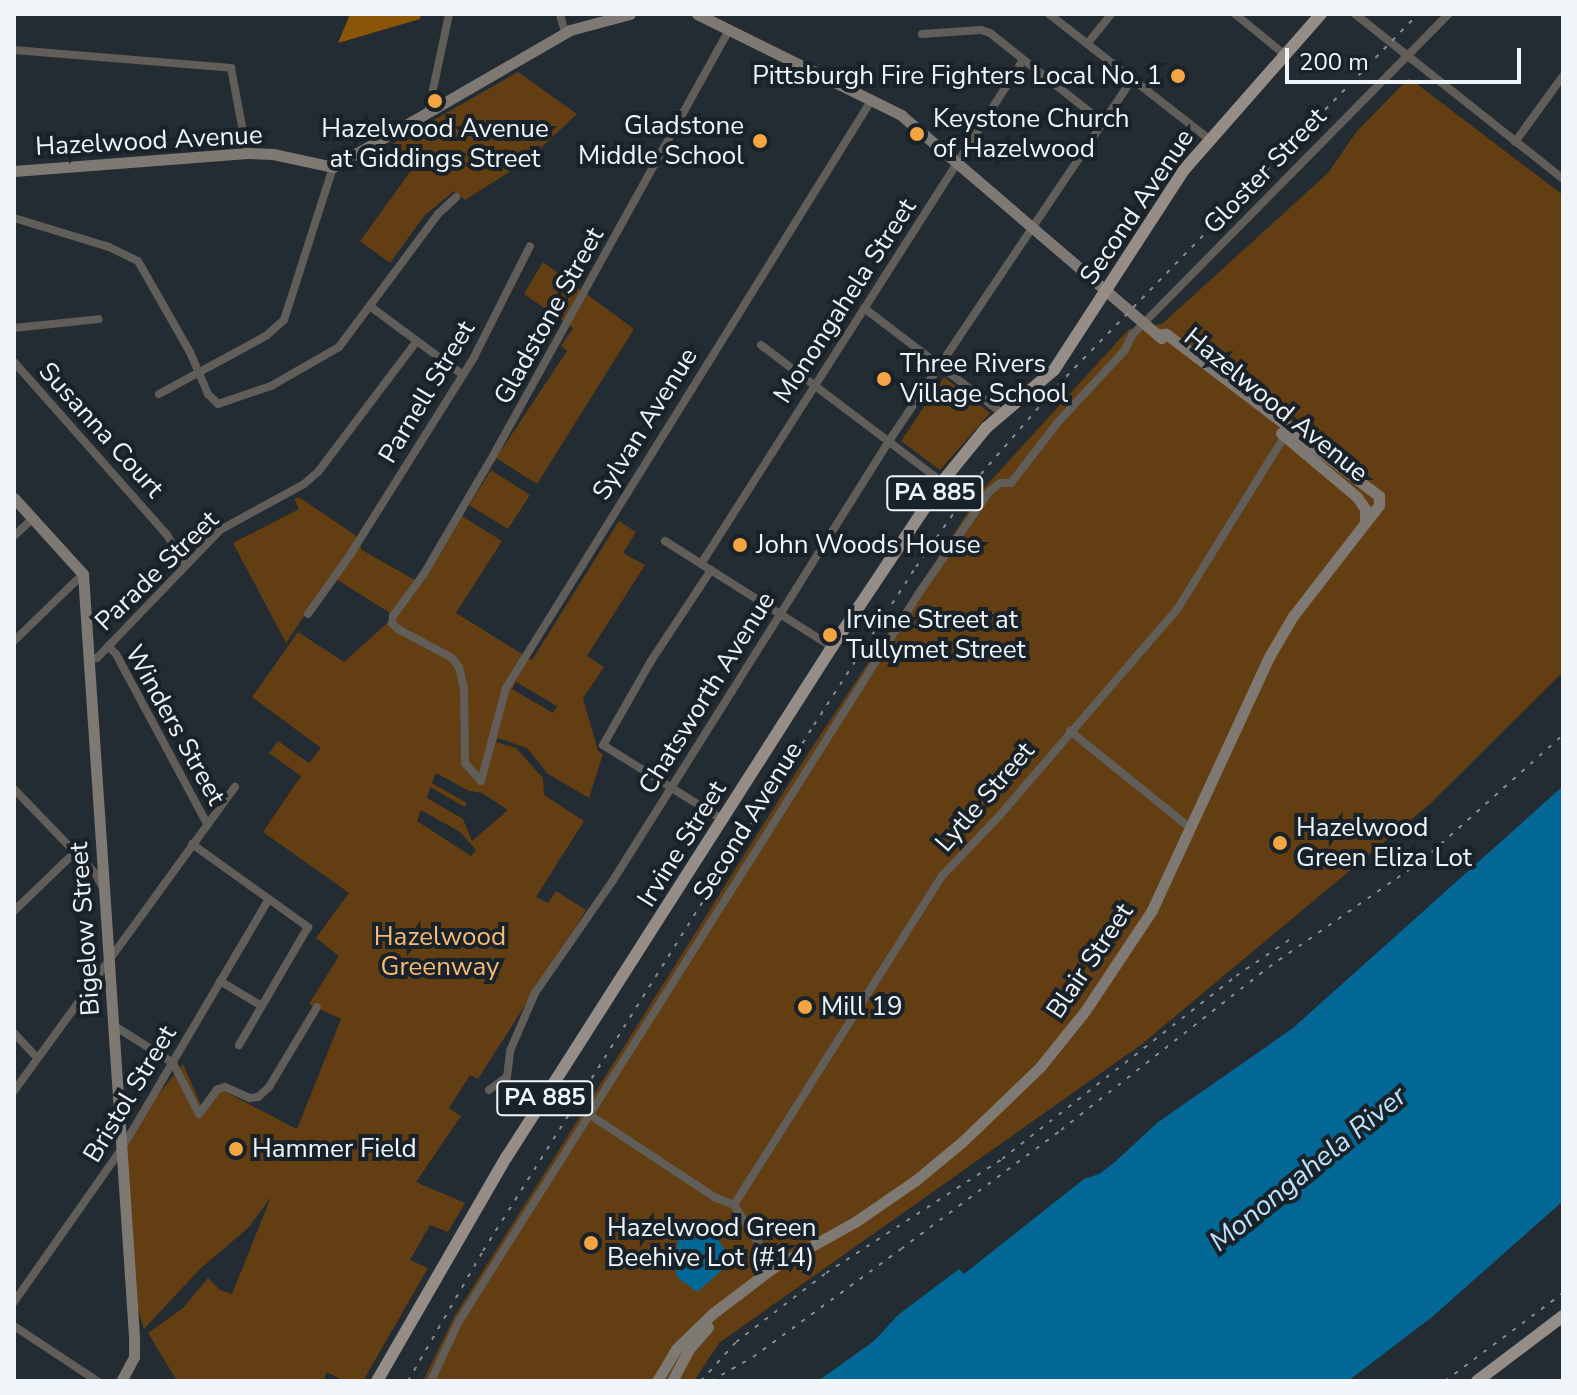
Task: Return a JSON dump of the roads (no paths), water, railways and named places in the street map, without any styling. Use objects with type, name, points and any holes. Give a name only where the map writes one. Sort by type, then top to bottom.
[{"type":"main road","name":"Second Avenue","points":[[1062,360],[1172,186],[1209,139],[1321,14]]},
{"type":"main road","name":"Irvine Street","points":[[377,1381],[506,1158],[832,647],[942,482],[971,444],[1002,413],[1044,380],[1062,360]]},
{"type":"main road","points":[[1477,1381],[1563,1316]]},
{"type":"street","points":[[428,113],[449,14]]},
{"type":"street","points":[[560,14],[565,33]]},
{"type":"street","points":[[159,394],[266,336],[284,320],[333,167],[565,33],[581,25],[630,14]]},
{"type":"street","name":"Hazelwood Avenue","points":[[697,14],[901,115],[1105,293],[1160,334],[1166,334],[1286,433],[1357,497],[1365,514]]},
{"type":"street","points":[[1049,14],[1209,139]]},
{"type":"street","points":[[1087,44],[1111,14]]},
{"type":"street","points":[[1235,14],[1284,54]]},
{"type":"street","points":[[1355,14],[1563,179]]},
{"type":"street","name":"Gloster Street","points":[[1145,323],[1449,14]]},
{"type":"street","name":"Gladstone Street","points":[[481,781],[465,763],[464,688],[459,667],[452,658],[398,629],[392,623],[393,616],[423,575],[497,449],[729,30]]},
{"type":"street","points":[[922,34],[981,30],[1101,121]]},
{"type":"street","points":[[14,50],[231,68],[247,153]]},
{"type":"street","name":"Monongahela Street","points":[[701,564],[1023,60]]},
{"type":"street","points":[[1515,142],[1563,76]]},
{"type":"street","name":"Chatsworth Avenue","points":[[489,1090],[507,1077],[510,1051],[535,993],[671,788],[889,441],[1101,121],[1132,80]]},
{"type":"street","name":"Sylvan Avenue","points":[[481,781],[506,688],[871,101]]},
{"type":"street","name":"Hazelwood Avenue","points":[[14,171],[247,153],[273,154],[333,167]]},
{"type":"street","points":[[14,218],[109,247],[138,261],[218,404],[271,386],[339,347],[438,214],[456,197]]},
{"type":"street","name":"Parnell Street","points":[[308,614],[350,555],[463,375],[523,267],[530,246]]},
{"type":"street","points":[[371,307],[463,375]]},
{"type":"street","points":[[864,308],[1002,413]]},
{"type":"street","points":[[14,328],[99,319]]},
{"type":"street","name":"Second Avenue","points":[[431,1381],[459,1321],[919,593],[989,492],[1000,483],[1011,483],[1145,323]]},
{"type":"street","name":"Parade Street","points":[[90,659],[97,658],[220,530],[304,484],[318,472],[416,342]]},
{"type":"street","points":[[761,345],[942,482]]},
{"type":"street","name":"Susanna Court","points":[[14,362],[151,517],[185,564]]},
{"type":"street","name":"Hazelwood Avenue","points":[[1286,433],[1376,495]]},
{"type":"street","name":"Lytle Street","points":[[734,1205],[942,876],[1178,608],[1286,433]]},
{"type":"street","name":"Blair Street","points":[[657,1381],[676,1349],[717,1313],[774,1267],[855,1222],[916,1180],[962,1142],[1040,1067],[1085,1011],[1139,931],[1269,657],[1308,594],[1365,514],[1379,505],[1380,499],[1376,495]]},
{"type":"street","points":[[14,498],[83,574],[14,641]]},
{"type":"street","points":[[14,536],[33,518]]},
{"type":"street","points":[[665,541],[832,647]]},
{"type":"street","points":[[711,570],[651,661],[603,745],[723,820]]},
{"type":"street","name":"Bigelow Street","points":[[83,574],[134,1336],[134,1357],[121,1381]]},
{"type":"street","name":"Winders Street","points":[[108,646],[207,824]]},
{"type":"street","points":[[1070,731],[1190,828]]},
{"type":"street","points":[[14,1091],[235,787]]},
{"type":"street","points":[[14,789],[95,873],[104,890]]},
{"type":"street","points":[[192,844],[308,927],[239,1045]]},
{"type":"street","points":[[14,911],[74,853]]},
{"type":"street","name":"Bristol Street","points":[[14,1302],[121,1150],[269,899]]},
{"type":"street","points":[[220,981],[260,1005]]},
{"type":"street","points":[[113,1025],[173,1063],[199,1114],[218,1089],[225,1087],[250,1098],[263,1095],[317,1007]]},
{"type":"street","points":[[14,1033],[37,1058]]},
{"type":"street","points":[[590,1115],[716,1198],[734,1205],[774,1267]]},
{"type":"street","name":"Blair Street","points":[[672,1381],[689,1349],[717,1313]]},
{"type":"street","points":[[14,1326],[97,1381]]},
{"type":"water","name":"Monongahela River","points":[[1563,786],[1563,1201],[1432,1317],[1348,1381],[818,1381],[874,1341],[898,1315],[959,1269],[964,1274],[1084,1179],[1099,1174],[1115,1162],[1157,1123],[1293,1028]]},
{"type":"water","points":[[692,1222],[710,1225],[729,1258],[728,1265],[697,1292],[677,1277],[675,1267],[679,1229]]},
{"type":"railway","points":[[408,1381],[483,1251],[814,725],[916,567],[981,474],[1058,385],[1418,14]]},
{"type":"railway","points":[[711,1381],[753,1357],[901,1249],[1061,1130],[1269,967],[1423,860],[1563,735]]},
{"type":"railway","points":[[701,1381],[736,1342],[826,1273],[1002,1159],[1236,976],[1292,938]]},
{"type":"railway","points":[[1445,1381],[1563,1293]]},
{"type":"place","name":"Pittsburgh Fire Fighters Local No. 1","points":[[1178,76]]},
{"type":"place","name":"Hazelwood Avenue at Giddings Street","points":[[435,101]]},
{"type":"place","name":"Keystone Church of Hazelwood","points":[[917,134]]},
{"type":"place","name":"Gladstone Middle School","points":[[760,141]]},
{"type":"place","name":"Three Rivers Village School","points":[[884,379]]},
{"type":"place","name":"John Woods House","points":[[740,545]]},
{"type":"place","name":"Irvine Street at Tullymet Street","points":[[830,635]]},
{"type":"place","name":"Hazelwood Green Eliza Lot","points":[[1280,843]]},
{"type":"place","name":"Mill 19","points":[[805,1007]]},
{"type":"place","name":"Hammer Field","points":[[236,1149]]},
{"type":"place","name":"Hazelwood Green Beehive Lot (#14)","points":[[591,1243]]},
{"type":"park label","name":"Hazelwood Greenway","points":[[440,952]]}]
